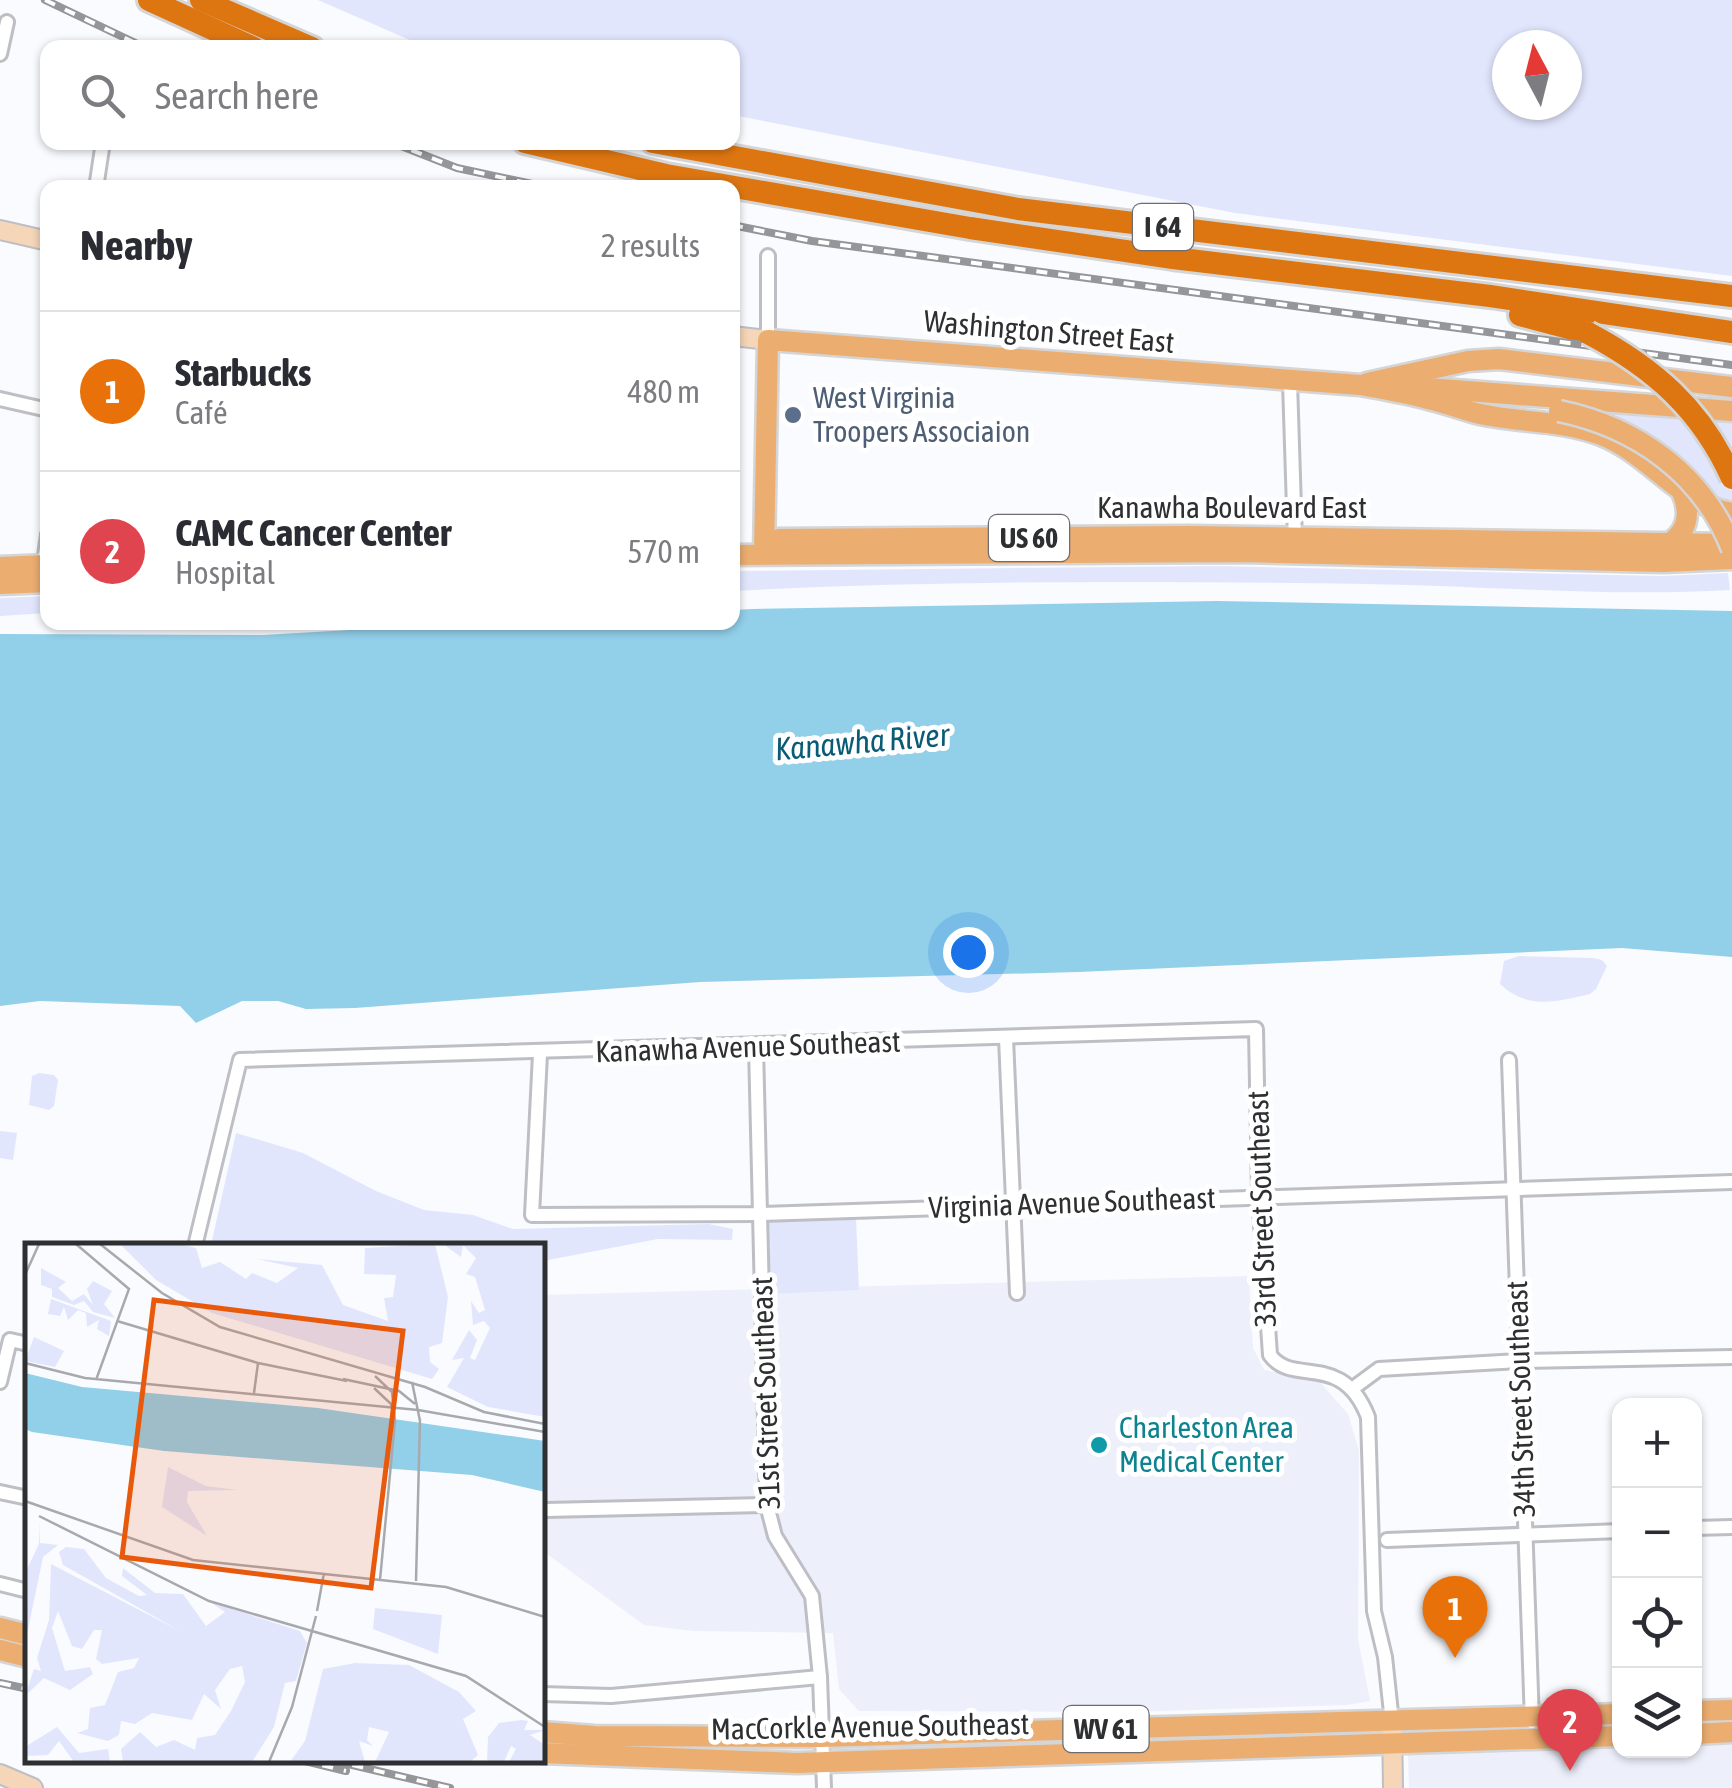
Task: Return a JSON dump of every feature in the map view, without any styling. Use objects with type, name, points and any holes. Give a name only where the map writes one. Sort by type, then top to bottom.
[{"type":"highway","points":[[149,0],[236,40]]},
{"type":"highway","points":[[201,0],[294,40]]},
{"type":"highway","name":"I 64","points":[[559,150],[689,180]]},
{"type":"highway","name":"I 64","points":[[697,150],[1018,208],[1732,299]]},
{"type":"highway","name":"I 64","points":[[740,189],[970,228],[1732,332]]},
{"type":"highway","points":[[1384,286],[1544,320],[1588,333],[1634,357],[1668,386],[1707,430],[1732,478]]},
{"type":"main road","name":"Washington Street East","points":[[768,340],[1360,385],[1429,398],[1482,415],[1561,423],[1606,437],[1648,461],[1682,492],[1717,511],[1732,513]]},
{"type":"main road","points":[[764,546],[768,340]]},
{"type":"main road","name":"Washington Street East","points":[[1360,385],[1468,361],[1499,359],[1732,387]]},
{"type":"main road","points":[[1360,385],[1732,411]]},
{"type":"main road","points":[[1429,398],[1559,411],[1626,432],[1667,459],[1715,514],[1732,547]]},
{"type":"main road","points":[[1665,546],[1681,534],[1686,522],[1682,492]]},
{"type":"main road","name":"Kanawha Boulevard East","points":[[740,543],[810,555],[1295,545],[1614,561],[1732,559]]},
{"type":"main road","name":"Kanawha Boulevard East","points":[[740,556],[764,546],[1732,547]]},
{"type":"main road","name":"Kanawha Boulevard East","points":[[740,559],[802,561],[810,555]]},
{"type":"main road","points":[[0,568],[40,572]]},
{"type":"main road","points":[[0,584],[40,574]]},
{"type":"main road","points":[[0,1628],[25,1633]]},
{"type":"main road","points":[[0,1650],[25,1656]]},
{"type":"main road","points":[[1702,1711],[1732,1710]]},
{"type":"main road","name":"MacCorkle Avenue Southeast","points":[[545,1753],[652,1760],[822,1762],[1393,1744],[1532,1729],[1612,1715]]},
{"type":"main road","name":"MacCorkle Avenue Southeast","points":[[545,1732],[820,1737],[1392,1722],[1612,1735]]},
{"type":"main road","points":[[1702,1734],[1732,1732]]},
{"type":"street","points":[[0,54],[7,22]]},
{"type":"street","points":[[97,180],[102,150]]},
{"type":"street","points":[[0,230],[40,239]]},
{"type":"street","points":[[768,256],[768,340]]},
{"type":"street","name":"Washington Street East","points":[[740,337],[768,340]]},
{"type":"street","points":[[1290,382],[1295,545]]},
{"type":"street","points":[[0,399],[40,408]]},
{"type":"street","name":"Kanawha Avenue Southeast","points":[[196,1243],[240,1060],[1256,1030]]},
{"type":"street","name":"33rd Street Southeast","points":[[1256,1030],[1258,1196],[1270,1355],[1281,1366],[1330,1374],[1352,1389]]},
{"type":"street","points":[[1006,1038],[1016,1292]]},
{"type":"street","name":"31st Street Southeast","points":[[756,1047],[767,1505],[775,1536],[812,1596],[824,1788]]},
{"type":"street","name":"Virginia Avenue Southeast","points":[[540,1054],[532,1215],[760,1214],[1732,1182]]},
{"type":"street","name":"34th Street Southeast","points":[[1509,1060],[1532,1729]]},
{"type":"street","points":[[0,1382],[10,1340],[25,1343]]},
{"type":"street","points":[[1393,1788],[1386,1657],[1374,1611],[1369,1430],[1363,1404],[1352,1389],[1379,1368],[1732,1357]]},
{"type":"street","points":[[0,1492],[25,1497]]},
{"type":"street","points":[[546,1510],[767,1505]]},
{"type":"street","points":[[1702,1528],[1732,1527]]},
{"type":"street","points":[[1386,1540],[1612,1531]]},
{"type":"street","points":[[0,1584],[25,1590]]},
{"type":"street","points":[[545,1694],[611,1696],[820,1677]]},
{"type":"street","points":[[0,1774],[33,1788]]},
{"type":"shaded area","points":[[318,0],[1732,0],[1732,276],[1235,213],[740,116],[740,40],[410,40]]},
{"type":"shaded area","points":[[1576,403],[1732,419],[1732,504],[1715,504]]},
{"type":"shaded area","points":[[1218,566],[1662,576],[1728,573],[1730,590],[1594,592],[1367,584],[1129,582],[740,591],[740,571]]},
{"type":"shaded area","points":[[40,596],[40,613],[0,616],[0,598]]},
{"type":"shaded area","points":[[1519,956],[1593,958],[1607,966],[1590,994],[1532,1001],[1500,984],[1504,961]]},
{"type":"shaded area","points":[[54,1075],[58,1080],[54,1106],[49,1110],[29,1105],[32,1076]]},
{"type":"shaded area","points":[[0,1131],[17,1133],[13,1160],[0,1158]]},
{"type":"shaded area","points":[[236,1133],[303,1153],[376,1191],[424,1210],[473,1215],[513,1229],[709,1224],[733,1229],[732,1240],[658,1239],[545,1261],[545,1243],[211,1243]]},
{"type":"shaded area","points":[[856,1218],[859,1290],[769,1294],[766,1222]]},
{"type":"shaded area","points":[[1249,1276],[1253,1348],[1264,1370],[1319,1381],[1348,1414],[1359,1451],[1358,1639],[1370,1701],[1129,1712],[859,1711],[839,1689],[833,1633],[693,1631],[644,1625],[545,1552],[545,1295]]},
{"type":"shaded area","points":[[1732,1743],[1732,1788],[1409,1788],[1408,1754],[1612,1747],[1612,1758],[1702,1758],[1702,1744]]},
{"type":"water","name":"Kanawha River","points":[[1217,601],[1732,611],[1732,957],[1622,948],[1078,972],[700,982],[355,1008],[306,1009],[278,1001],[242,1001],[196,1023],[180,1006],[40,1001],[0,1006],[0,634],[740,630],[740,610]]},
{"type":"railway","points":[[45,0],[129,40]]},
{"type":"railway","points":[[411,150],[457,168],[513,180]]},
{"type":"railway","points":[[740,227],[812,241],[1732,365]]},
{"type":"railway","points":[[0,1683],[25,1688]]},
{"type":"railway","points":[[313,1763],[346,1771]]},
{"type":"railway","points":[[344,1763],[450,1788]]},
{"type":"place","name":"West Virginia Troopers Associaion","points":[[793,415]]},
{"type":"place","name":"Charleston Area Medical Center","points":[[1099,1445]]},
{"type":"place","name":"Starbucks","points":[[1455,1658]]},
{"type":"place","name":"CAMC Cancer Center","points":[[1570,1771]]}]
